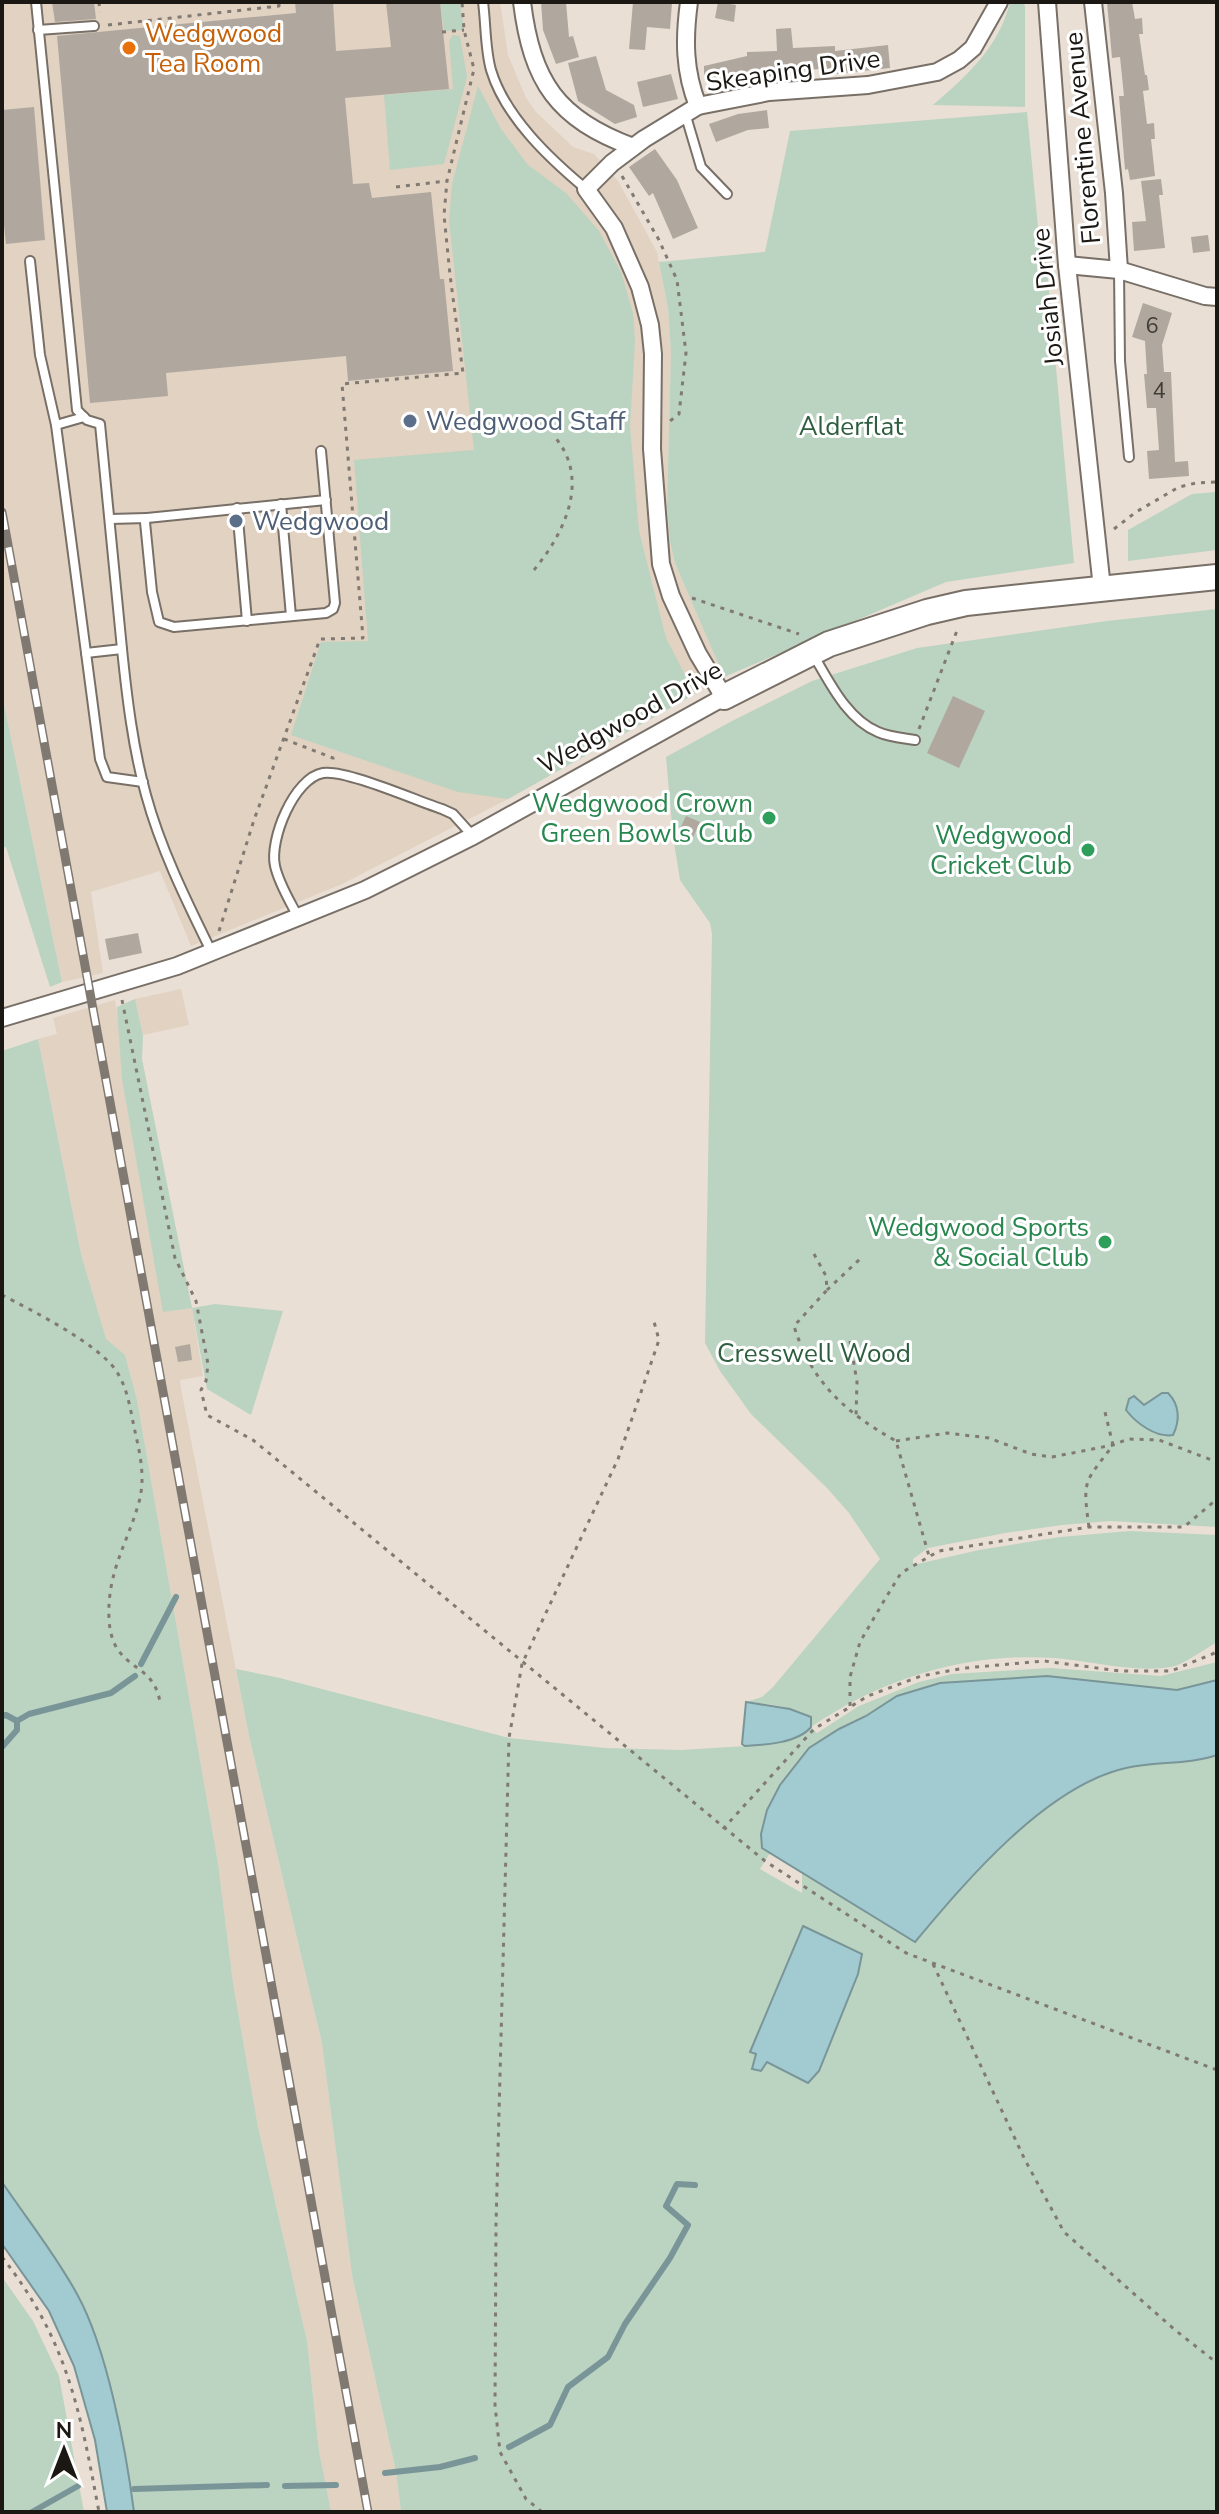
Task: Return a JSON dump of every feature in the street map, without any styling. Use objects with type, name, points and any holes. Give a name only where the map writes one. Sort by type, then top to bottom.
[{"type":"street","points":[[522,2],[530,46],[549,90],[568,112],[588,128],[633,147]]},
{"type":"street","points":[[689,2],[685,57],[691,110]]},
{"type":"street","name":"Skeaping Drive","points":[[586,189],[633,147],[691,110],[769,92],[868,85],[937,72],[973,48],[999,2]]},
{"type":"street","name":"Josiah Drive","points":[[1047,2],[1067,265],[1102,588]]},
{"type":"street","name":"Florentine Avenue","points":[[1093,2],[1114,193],[1119,270]]},
{"type":"street","points":[[586,189],[614,228],[640,287],[650,325],[653,354],[652,428],[661,564],[669,590],[698,654],[724,697]]},
{"type":"street","points":[[1067,265],[1119,270],[1217,297]]},
{"type":"street","name":"Wedgwood Drive","points":[[2,1018],[212,954],[365,890],[473,836],[724,697],[820,648],[927,612],[966,603],[1217,577]]},
{"type":"lane","points":[[36,2],[77,410],[100,424],[127,695],[143,782],[163,845],[212,954]]},
{"type":"lane","points":[[483,2],[491,69],[501,93],[540,149],[586,189]]},
{"type":"lane","points":[[38,30],[97,26]]},
{"type":"lane","points":[[691,110],[701,167],[727,194]]},
{"type":"lane","points":[[30,261],[40,355],[56,425],[103,771],[107,777],[143,782]]},
{"type":"lane","points":[[1119,270],[1120,361],[1129,457]]},
{"type":"lane","points":[[56,425],[84,417]]},
{"type":"lane","points":[[147,518],[151,578],[159,622],[174,627],[326,613],[333,609],[321,451]]},
{"type":"lane","points":[[110,519],[326,500]]},
{"type":"lane","points":[[281,504],[291,616]]},
{"type":"lane","points":[[237,508],[247,621]]},
{"type":"lane","points":[[820,648],[835,692],[854,715],[877,732],[915,740]]},
{"type":"lane","points":[[86,653],[122,649]]},
{"type":"lane","points":[[299,918],[275,865],[276,844],[294,795],[302,783],[322,773],[333,773],[442,809],[453,814],[473,836]]},
{"type":"path","points":[[97,26],[279,6],[279,2]]},
{"type":"path","points":[[212,954],[254,820],[320,639],[363,638],[342,384],[463,373],[446,238],[447,181],[474,69],[464,30],[462,2]]},
{"type":"path","points":[[442,32],[464,30]]},
{"type":"path","points":[[614,162],[659,240],[677,280],[686,353],[679,414],[664,427],[652,428]]},
{"type":"path","points":[[396,187],[447,181]]},
{"type":"path","points":[[534,570],[553,543],[572,500],[567,451],[553,435]]},
{"type":"path","points":[[1097,538],[1179,487],[1217,482]]},
{"type":"path","points":[[669,590],[820,648]]},
{"type":"path","points":[[915,740],[954,643],[966,603]]},
{"type":"path","points":[[284,739],[333,758],[333,773]]},
{"type":"path","points":[[118,985],[175,1258],[196,1301],[208,1364],[206,1381],[201,1390],[207,1415],[253,1440],[723,1829],[765,1861],[893,1945],[933,1964],[1217,2070]]},
{"type":"path","points":[[814,1254],[826,1276],[827,1290]]},
{"type":"path","points":[[860,1259],[794,1326],[813,1372],[830,1393],[856,1417],[896,1441],[947,1433],[989,1438],[1031,1454],[1052,1457],[1128,1439],[1159,1440],[1217,1462]]},
{"type":"path","points":[[2,1295],[100,1353],[122,1381],[141,1460],[142,1480],[139,1502],[113,1570],[109,1622],[112,1642],[131,1666],[147,1674],[158,1687],[160,1702]]},
{"type":"path","points":[[542,2512],[526,2499],[500,2452],[494,2381],[509,1738],[522,1664],[618,1459],[659,1340],[653,1318]]},
{"type":"path","points":[[850,1341],[857,1382],[856,1417]]},
{"type":"path","points":[[1104,1408],[1113,1445]]},
{"type":"path","points":[[896,1441],[929,1556]]},
{"type":"path","points":[[1089,1527],[1086,1480],[1113,1445]]},
{"type":"path","points":[[850,1706],[850,1677],[860,1642],[901,1573],[929,1556],[939,1551],[1089,1527],[1184,1527],[1217,1499]]},
{"type":"path","points":[[723,1829],[814,1729],[850,1706],[921,1676],[965,1668],[1044,1661],[1120,1671],[1171,1671],[1217,1652]]},
{"type":"path","points":[[933,1964],[1025,2160],[1064,2232],[1217,2363]]},
{"type":"path","points":[[2,2257],[25,2285],[44,2316],[59,2350],[85,2434],[99,2512]]},
{"type":"shaded area","name":"Wedgwood","points":[[2,2],[500,2],[508,55],[526,98],[536,112],[573,147],[594,154],[618,181],[657,252],[668,308],[671,352],[667,507],[670,541],[675,563],[724,677],[508,799],[342,884],[191,946],[160,871],[91,892],[103,973],[62,982],[2,695]]},
{"type":"shaded area","points":[[181,989],[189,1025],[143,1035],[135,999]]},
{"type":"shaded area","points":[[115,1000],[168,1311],[192,1308],[203,1376],[180,1380],[181,1389],[249,1736],[322,2043],[352,2275],[396,2471],[401,2512],[331,2512],[328,2503],[307,2341],[258,2127],[233,1983],[218,1863],[137,1400],[125,1355],[106,1340],[81,1254],[38,1039],[57,1034],[53,1018]]},
{"type":"green space","points":[[440,2],[460,2],[464,30],[444,31]]},
{"type":"green space","points":[[1010,2],[1023,2],[1025,6],[1025,107],[933,105],[969,72],[990,47]]},
{"type":"green space","points":[[453,35],[460,36],[467,77],[444,164],[390,170],[384,95],[453,89],[449,41]]},
{"type":"green space","points":[[478,86],[501,129],[528,165],[566,193],[599,231],[621,272],[633,313],[635,341],[630,426],[639,531],[666,638],[695,694],[508,799],[458,792],[291,735],[321,642],[368,641],[354,460],[474,450],[449,220],[452,184]]},
{"type":"green space","name":"Alderflat","points":[[1027,112],[1038,227],[1043,227],[1074,563],[946,582],[724,677],[675,563],[670,541],[667,507],[671,352],[668,308],[659,262],[765,252],[790,131]]},
{"type":"green space","points":[[1217,492],[1217,550],[1128,561],[1128,530],[1192,494]]},
{"type":"green space","name":"Cresswell Wood","points":[[1217,609],[1217,1527],[1110,1521],[1062,1525],[928,1548],[913,1559],[913,1565],[1060,1537],[1130,1531],[1217,1535],[1217,1640],[1171,1667],[1127,1668],[1055,1658],[1022,1657],[958,1664],[897,1682],[811,1727],[817,1733],[859,1706],[919,1682],[952,1674],[1050,1668],[1161,1676],[1217,1662],[1217,1680],[1177,1690],[1090,1682],[1070,1677],[866,1716],[809,1748],[780,1785],[762,1848],[770,1853],[760,1869],[802,1893],[802,1872],[915,1942],[983,1865],[1066,1794],[1096,1778],[1126,1768],[1217,1755],[1217,2512],[401,2512],[396,2471],[352,2275],[322,2043],[236,1669],[509,1738],[605,1748],[682,1750],[761,1745],[792,1738],[809,1730],[811,1718],[804,1714],[780,1706],[746,1702],[762,1697],[773,1687],[880,1559],[849,1513],[827,1488],[751,1414],[720,1371],[705,1343],[712,934],[710,923],[680,880],[666,757],[812,681],[917,648]],"holes":[[[861,1954],[858,1974],[819,2071],[808,2082],[767,2062],[752,2068],[756,2054]]]},
{"type":"green space","points":[[2,695],[62,982],[50,987],[6,847],[2,848]]},
{"type":"green space","points":[[135,999],[143,1035],[142,1059],[192,1308],[163,1312],[122,1079],[117,1007]]},
{"type":"green space","points":[[38,1039],[81,1254],[106,1339],[125,1355],[137,1400],[218,1863],[233,1983],[258,2127],[307,2341],[319,2451],[331,2512],[134,2512],[114,2400],[88,2316],[60,2265],[2,2182],[2,1051]]},
{"type":"green space","points":[[215,1304],[283,1311],[251,1415],[207,1389],[192,1308]]},
{"type":"green space","points":[[2,2277],[33,2321],[59,2376],[84,2512],[2,2512]]},
{"type":"water","points":[[1162,1393],[1168,1393],[1177,1408],[1178,1419],[1173,1435],[1160,1434],[1147,1428],[1126,1410],[1129,1399],[1134,1396],[1144,1405]]},
{"type":"water","points":[[1047,1676],[1177,1690],[1217,1680],[1217,1755],[1126,1768],[1096,1778],[1066,1794],[983,1865],[915,1942],[762,1848],[761,1834],[767,1810],[780,1785],[809,1748],[839,1729],[897,1696],[940,1683]]},
{"type":"water","points":[[746,1702],[790,1709],[811,1717],[811,1727],[790,1740],[745,1746],[742,1744]]},
{"type":"water","points":[[803,1926],[862,1954],[858,1974],[819,2071],[808,2083],[767,2062],[761,2071],[752,2069],[756,2054],[750,2052]]},
{"type":"water","points":[[2,2182],[60,2265],[88,2316],[114,2400],[134,2512],[107,2512],[95,2440],[74,2366],[49,2311],[2,2244]]},
{"type":"building","points":[[52,2],[94,2],[96,19],[55,22]]},
{"type":"building","points":[[295,2],[333,2],[336,51],[391,47],[386,2],[440,2],[449,89],[345,98],[353,184],[369,183],[372,198],[431,192],[453,371],[348,381],[346,356],[166,373],[168,396],[90,403],[57,36],[296,13]]},
{"type":"building","points":[[541,2],[566,2],[569,37],[573,36],[579,57],[556,64],[543,30]]},
{"type":"building","points":[[633,2],[672,3],[670,29],[647,27],[645,50],[629,49]]},
{"type":"building","points":[[718,2],[736,5],[734,22],[715,18]]},
{"type":"building","points":[[1107,2],[1132,2],[1135,19],[1142,18],[1143,34],[1139,34],[1149,90],[1143,91],[1147,124],[1154,123],[1155,139],[1151,139],[1155,176],[1130,180],[1128,169],[1125,170],[1119,96],[1124,96],[1120,57],[1112,58]]},
{"type":"building","points":[[791,28],[793,48],[835,46],[835,51],[888,45],[890,68],[836,74],[836,68],[774,72],[774,76],[704,80],[704,66],[747,56],[747,52],[777,51],[776,29]]},
{"type":"building","points":[[596,56],[606,90],[634,105],[637,117],[615,124],[578,101],[568,63]]},
{"type":"building","points":[[671,74],[678,99],[643,107],[637,82]]},
{"type":"building","points":[[34,107],[45,240],[6,244],[2,206],[2,110]]},
{"type":"building","points":[[767,110],[769,128],[748,130],[716,142],[709,124],[738,114]]},
{"type":"building","points":[[655,149],[677,180],[698,228],[673,239],[653,193],[649,196],[629,167]]},
{"type":"building","points":[[1161,179],[1163,195],[1159,195],[1165,248],[1134,251],[1132,222],[1146,221],[1141,181]]},
{"type":"building","points":[[1208,235],[1210,251],[1193,253],[1191,237]]},
{"type":"building","points":[[1143,303],[1172,313],[1162,345],[1164,372],[1171,372],[1175,462],[1188,461],[1189,476],[1149,479],[1147,451],[1159,450],[1156,408],[1147,408],[1145,341],[1132,337]]},
{"type":"building","name":"Wedgwood Cricket Club","points":[[953,696],[985,711],[959,768],[927,753]]},
{"type":"building","points":[[686,816],[700,822],[690,844],[676,837]]},
{"type":"building","points":[[138,933],[142,953],[109,960],[105,939]]},
{"type":"building","points":[[190,1344],[192,1360],[178,1362],[175,1347]]},
{"type":"waterway","points":[[141,1664],[176,1597]]},
{"type":"waterway","points":[[2,1747],[17,1730],[17,1721],[29,1714],[111,1693],[135,1676]]},
{"type":"waterway","points":[[2,1716],[17,1721]]},
{"type":"waterway","points":[[509,2447],[550,2425],[568,2387],[608,2357],[625,2324],[670,2258],[688,2225],[666,2206],[677,2184],[695,2185]]},
{"type":"waterway","points":[[385,2473],[440,2467],[475,2458]]},
{"type":"waterway","points":[[134,2489],[267,2485]]},
{"type":"waterway","points":[[285,2486],[336,2485]]},
{"type":"waterway","points":[[32,2512],[78,2486]]},
{"type":"railway","points":[[2,512],[368,2512]]},
{"type":"place","name":"Wedgwood Tea Room","points":[[129,48]]},
{"type":"place","name":"Wedgwood Staff","points":[[410,421]]},
{"type":"place","name":"Wedgwood","points":[[236,521]]},
{"type":"place","name":"Wedgwood Crown Green Bowls Club","points":[[769,818]]},
{"type":"place","name":"Wedgwood Cricket Club","points":[[1088,850]]},
{"type":"place","name":"Wedgwood Sports & Social Club","points":[[1105,1242]]}]
